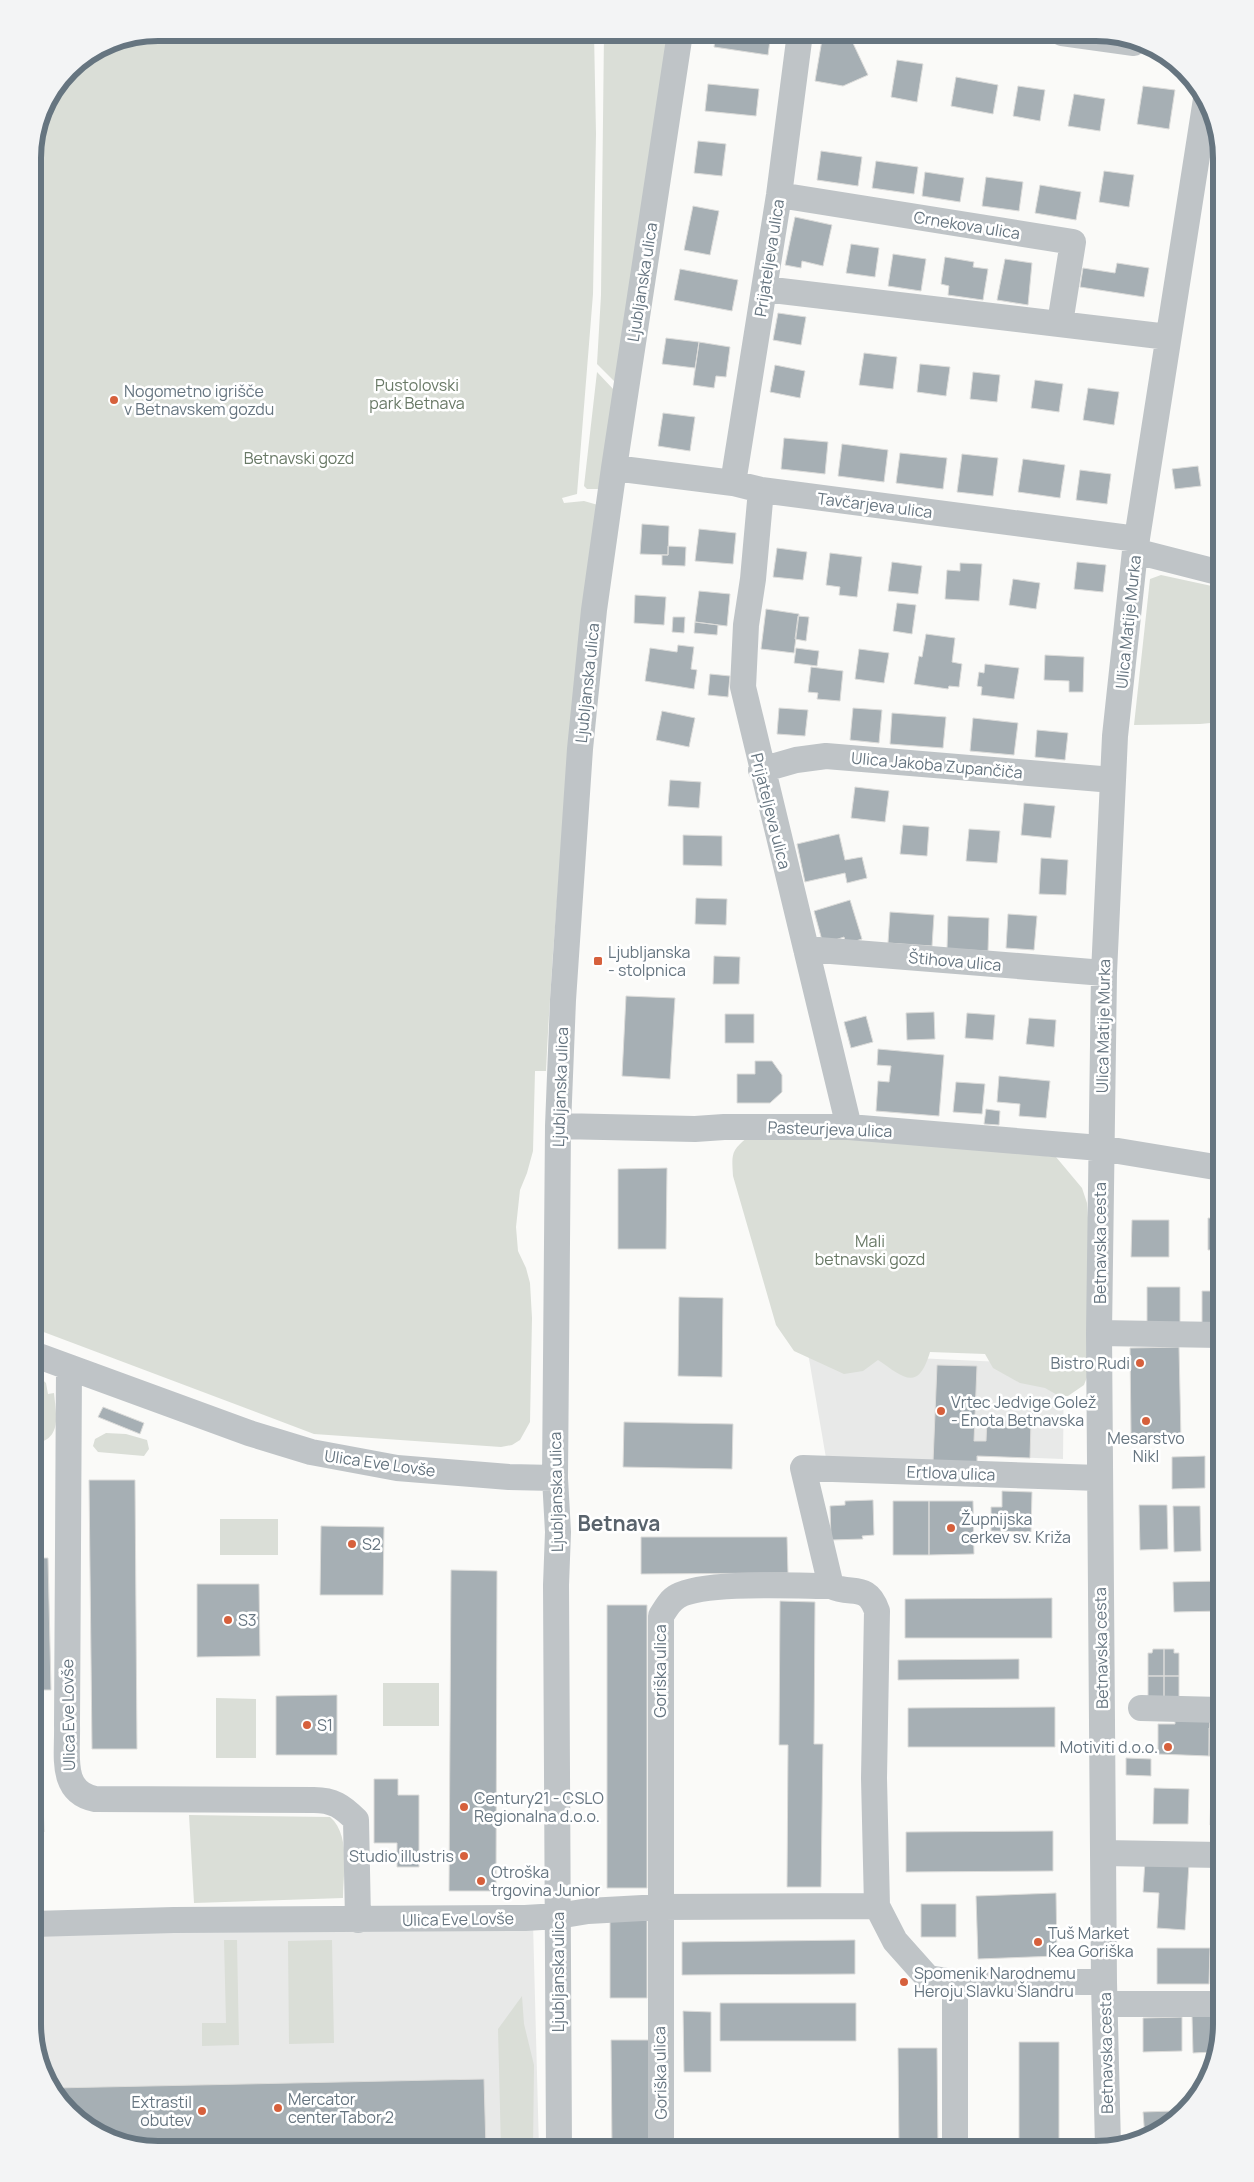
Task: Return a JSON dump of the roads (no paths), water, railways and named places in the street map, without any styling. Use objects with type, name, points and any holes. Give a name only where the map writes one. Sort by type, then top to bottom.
[{"type":"street","name":"Ljubljanska ulica","points":[[559,2140],[558,1532],[555,1478],[558,1126],[563,1000],[580,749],[594,610],[679,42]]},
{"type":"street","name":"Prijateljeva ulica","points":[[733,483],[780,195],[799,42]]},
{"type":"street","name":"Ulica Matije Murka","points":[[1100,1148],[1104,972],[1116,736],[1136,545],[1204,114]]},
{"type":"street","name":"Crnekova ulica","points":[[780,195],[1073,242],[1060,323]]},
{"type":"street","points":[[764,289],[1168,337]]},
{"type":"street","name":"Tavčarjeva ulica","points":[[614,468],[733,483],[761,490],[1136,545],[1213,571]]},
{"type":"street","name":"Prijateljeva ulica","points":[[761,490],[753,579],[746,625],[743,688],[761,770],[849,1127]]},
{"type":"street","name":"Ulica Jakoba Zupančiča","points":[[761,770],[796,760],[826,756],[1113,780]]},
{"type":"street","name":"Štihova ulica","points":[[806,949],[1104,972]]},
{"type":"street","name":"Pasteurjeva ulica","points":[[558,1126],[695,1129],[724,1127],[849,1127],[1100,1148],[1213,1167]]},
{"type":"street","name":"Betnavska cesta","points":[[1100,1148],[1099,1478],[1104,1993],[1108,2139]]},
{"type":"street","points":[[1099,1333],[1213,1335]]},
{"type":"street","name":"Ulica Eve Lovše","points":[[41,1357],[249,1433],[311,1452],[397,1468],[509,1477],[555,1478]]},
{"type":"street","name":"Ulica Eve Lovše","points":[[69,1368],[66,1725],[69,1781],[73,1788],[84,1797],[95,1799],[314,1800],[336,1802],[356,1820],[358,1920]]},
{"type":"street","name":"Ertlova ulica","points":[[830,1586],[804,1468],[1099,1478]]},
{"type":"street","name":"Goriška ulica","points":[[661,2141],[660,1616],[670,1602],[679,1595],[695,1590],[727,1587],[830,1586],[838,1590],[860,1591],[868,1594],[874,1601],[877,1610],[874,1778],[877,1906],[895,1940],[928,1978],[955,1982],[1213,2003]]},
{"type":"street","points":[[1141,1708],[1213,1710]]},
{"type":"street","points":[[1103,1853],[1213,1855]]},
{"type":"street","points":[[558,1916],[588,1911],[661,1907],[877,1906]]},
{"type":"street","name":"Ulica Eve Lovše","points":[[41,1924],[174,1920],[358,1920],[558,1916]]},
{"type":"street","points":[[955,1982],[955,2141]]},
{"type":"place","name":"Nogometno igrišče v Betnavskem gozdu","points":[[114,400]]},
{"type":"place","name":"Ljubljanska - stolpnica","points":[[598,961]]},
{"type":"place","name":"Bistro Rudi","points":[[1140,1363]]},
{"type":"place","name":"Vrtec Jedvige Golež - Enota Betnavska","points":[[941,1411]]},
{"type":"place","name":"Mesarstvo Nikl","points":[[1146,1421]]},
{"type":"place","name":"Župnijska cerkev sv. Križa","points":[[951,1528]]},
{"type":"place","name":"S2","points":[[352,1544]]},
{"type":"place","name":"S3","points":[[228,1620]]},
{"type":"place","name":"S1","points":[[307,1725]]},
{"type":"place","name":"Motiviti d.o.o.","points":[[1168,1747]]},
{"type":"place","name":"Century21 - CSLO Regionalna d.o.o.","points":[[464,1807]]},
{"type":"place","name":"Studio illustris","points":[[464,1856]]},
{"type":"place","name":"Otroška trgovina Junior","points":[[481,1881]]},
{"type":"place","name":"Tuš Market Kea Goriška","points":[[1038,1942]]},
{"type":"place","name":"Spomenik Narodnemu Heroju Slavku Šlandru","points":[[904,1982]]},
{"type":"place","name":"Mercator center Tabor 2","points":[[278,2108]]},
{"type":"place","name":"Extrastil obutev","points":[[202,2111]]},
{"type":"district","name":"Betnava","points":[[619,1523]]},
{"type":"park label","name":"Pustolovski park Betnava","points":[[417,394]]},
{"type":"park label","name":"Betnavski gozd","points":[[299,458]]},
{"type":"park label","name":"Mali betnavski gozd","points":[[870,1250]]}]
